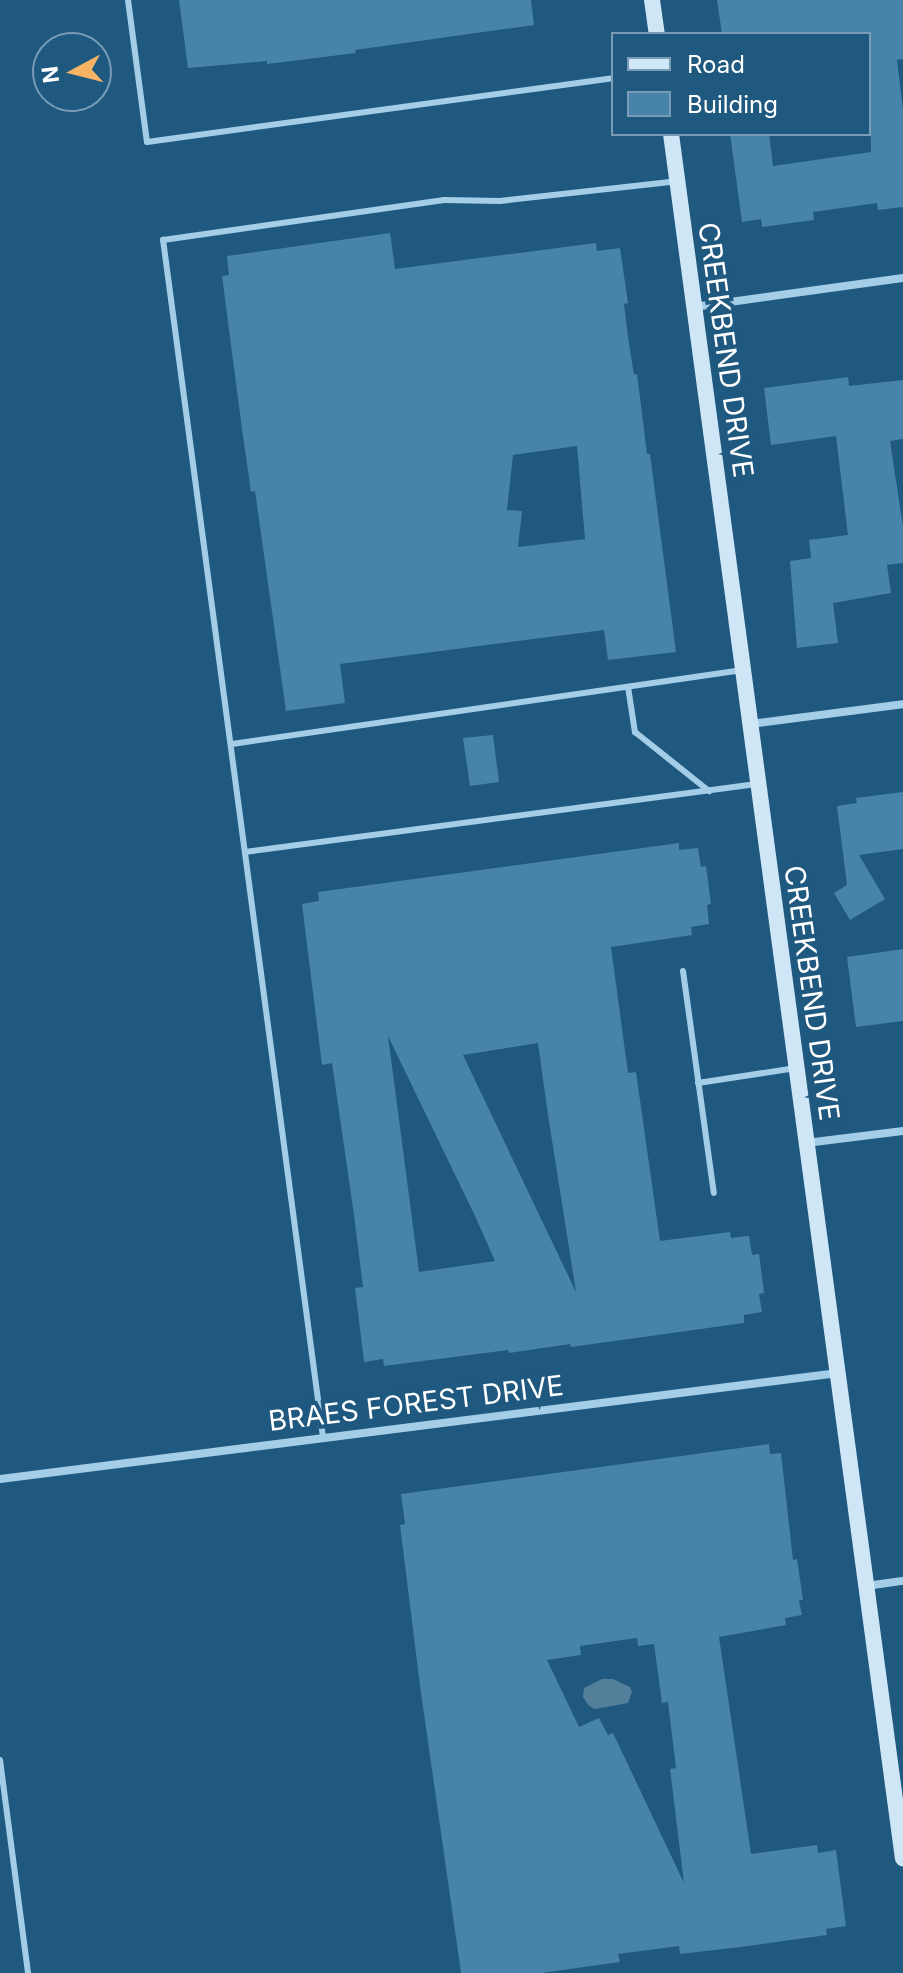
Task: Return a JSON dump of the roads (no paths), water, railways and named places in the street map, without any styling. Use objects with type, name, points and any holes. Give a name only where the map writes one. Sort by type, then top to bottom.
[{"type":"street","points":[[652,0],[657,32]]},
{"type":"street","name":"CREEKBEND DRIVE","points":[[671,136],[903,1858]]},
{"type":"street","points":[[693,307],[903,278]]},
{"type":"street","points":[[749,724],[903,704]]},
{"type":"street","points":[[806,1143],[903,1131]]},
{"type":"street","name":"BRAES FOREST DRIVE","points":[[0,1479],[838,1373]]},
{"type":"street","points":[[866,1586],[903,1581]]},
{"type":"lane","points":[[128,0],[147,142],[611,78]]},
{"type":"lane","points":[[323,1437],[163,240],[444,200],[500,201],[677,181]]},
{"type":"lane","points":[[232,744],[743,670]]},
{"type":"lane","points":[[628,687],[635,732],[709,791]]},
{"type":"lane","points":[[245,852],[758,784]]},
{"type":"lane","points":[[683,971],[714,1193]]},
{"type":"lane","points":[[698,1083],[796,1068]]},
{"type":"lane","points":[[0,1760],[28,1973]]},
{"type":"water","points":[[602,1679],[613,1679],[630,1687],[632,1692],[628,1703],[595,1709],[589,1706],[583,1697],[584,1688]]}]
